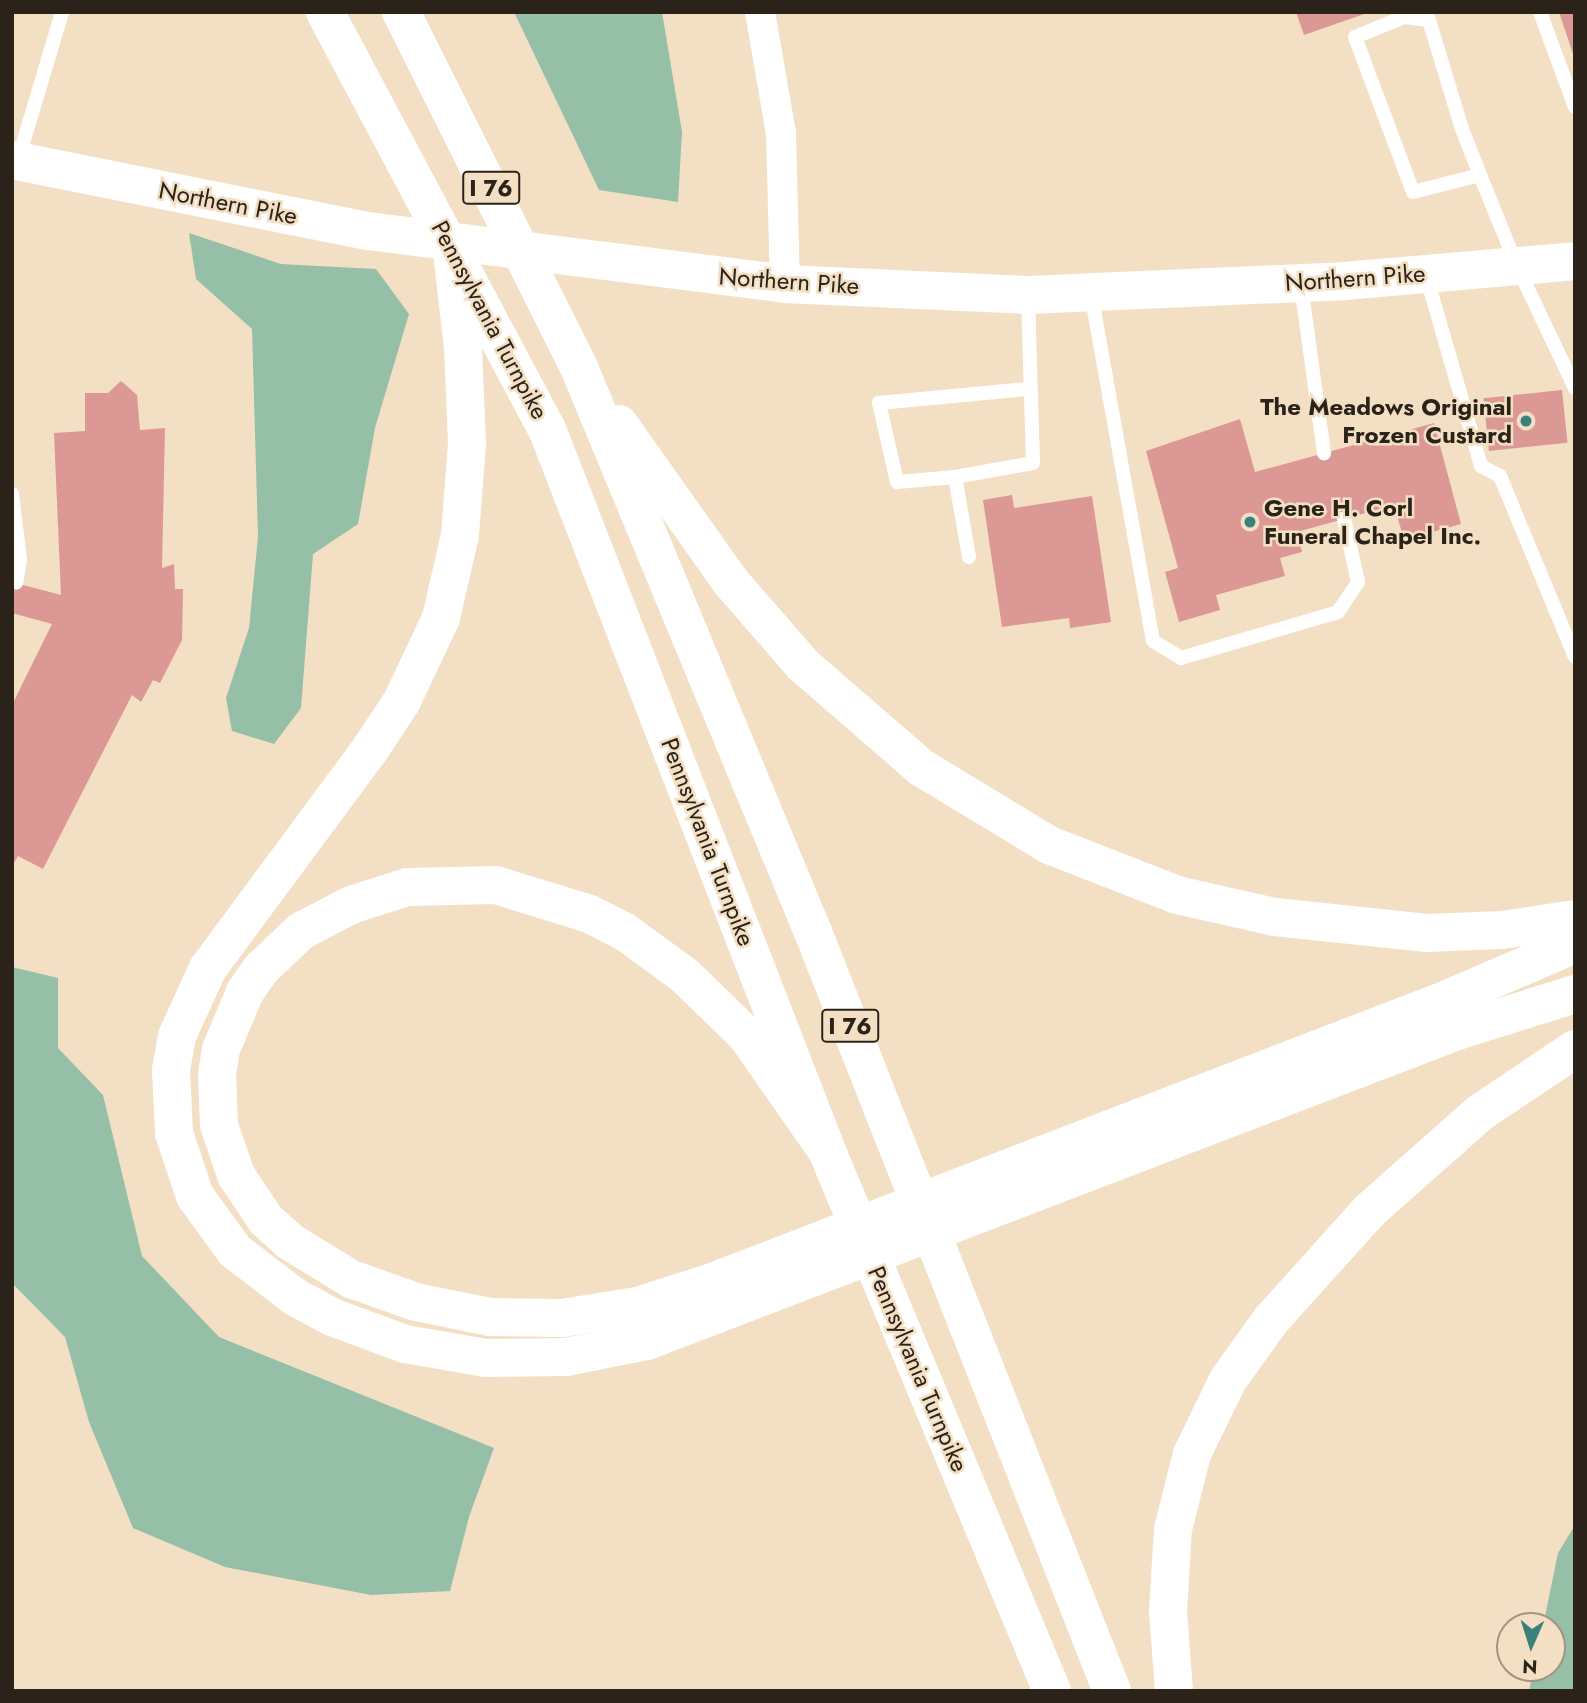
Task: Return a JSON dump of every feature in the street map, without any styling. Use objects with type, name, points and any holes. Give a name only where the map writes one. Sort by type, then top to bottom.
[{"type":"main road","name":"Pennsylvania Turnpike","points":[[325,12],[451,244],[547,429],[827,1152],[1052,1691]]},
{"type":"main road","name":"I 76","points":[[401,12],[578,365],[813,932],[1112,1691]]},
{"type":"main road","name":"Northern Pike","points":[[15,161],[368,230],[591,261],[785,284],[1028,295],[1300,282],[1575,261]]},
{"type":"main road","points":[[451,244],[463,348],[467,444],[460,535],[441,618],[402,701],[371,748],[236,928],[190,1003],[177,1036],[171,1070],[174,1133],[182,1166],[211,1223],[262,1275],[332,1317],[405,1344],[446,1353],[523,1359],[605,1351],[687,1328],[822,1258],[959,1205],[1575,944]]},
{"type":"main road","points":[[578,365],[730,581],[768,628],[883,737],[1004,821],[1134,881],[1275,917],[1451,933],[1575,919]]},
{"type":"main road","points":[[822,1258],[598,1314],[523,1319],[416,1303],[328,1267],[266,1220],[247,1197],[226,1151],[219,1125],[217,1075],[221,1049],[245,992],[261,969],[300,931],[351,905],[407,887],[496,885],[590,914],[625,932],[684,975],[746,1035],[827,1152]]},
{"type":"main road","points":[[959,1205],[1457,1031],[1575,994]]},
{"type":"main road","points":[[1174,1691],[1168,1612],[1173,1529],[1192,1454],[1228,1380],[1271,1320],[1369,1210],[1481,1112],[1575,1049]]},
{"type":"street","points":[[760,12],[781,134],[785,284]]},
{"type":"lane","points":[[15,161],[62,12]]},
{"type":"lane","points":[[1541,12],[1575,107]]},
{"type":"lane","points":[[1480,175],[1413,192],[1355,37],[1404,17],[1429,20],[1480,175],[1517,266],[1575,388]]},
{"type":"lane","points":[[1426,274],[1481,466],[1500,476],[1575,657]]},
{"type":"lane","points":[[1300,282],[1324,453]]},
{"type":"lane","points":[[1091,292],[1153,641],[1181,658],[1338,612],[1358,582],[1344,519]]},
{"type":"lane","points":[[1028,295],[1028,389],[1033,463],[955,477],[897,482],[880,403],[1028,389]]},
{"type":"lane","points":[[955,477],[969,557]]},
{"type":"lane","points":[[12,494],[20,559],[16,583]]},
{"type":"green space","points":[[514,12],[662,12],[682,132],[678,202],[599,190]]},
{"type":"green space","points":[[189,233],[281,264],[376,269],[409,314],[375,428],[358,524],[313,554],[301,708],[274,744],[232,731],[226,698],[249,628],[258,537],[252,329],[196,279]]},
{"type":"green space","points":[[12,967],[58,978],[58,1048],[103,1095],[142,1256],[219,1337],[494,1448],[469,1517],[450,1591],[371,1595],[225,1567],[133,1528],[89,1422],[65,1337],[12,1283]]},
{"type":"green space","points":[[1575,1525],[1575,1691],[1529,1691],[1531,1682],[1566,1682],[1566,1612],[1546,1612],[1558,1553]]},
{"type":"building","points":[[1296,12],[1367,12],[1367,13],[1304,35]]},
{"type":"building","points":[[1559,12],[1575,12],[1575,57],[1574,57]]},
{"type":"building","points":[[121,381],[137,395],[140,430],[165,428],[162,568],[174,564],[175,589],[183,589],[182,640],[160,683],[153,680],[141,702],[132,695],[43,869],[18,856],[12,866],[12,705],[52,624],[12,613],[12,582],[61,595],[54,433],[85,431],[85,393],[108,393]]},
{"type":"building","name":"The Meadows Original Frozen Custard","points":[[1562,390],[1568,443],[1489,451],[1483,398]]},
{"type":"building","name":"Gene H. Corl Funeral Chapel Inc.","points":[[1240,419],[1255,472],[1434,423],[1461,524],[1404,540],[1394,505],[1297,532],[1302,552],[1280,558],[1285,576],[1216,595],[1220,610],[1179,622],[1165,572],[1178,568],[1146,451]]},
{"type":"building","points":[[1012,495],[1014,508],[1092,496],[1111,622],[1070,628],[1069,618],[1002,627],[983,500]]},
{"type":"place","name":"The Meadows Original Frozen Custard","points":[[1526,421]]},
{"type":"place","name":"Gene H. Corl Funeral Chapel Inc.","points":[[1250,522]]}]
